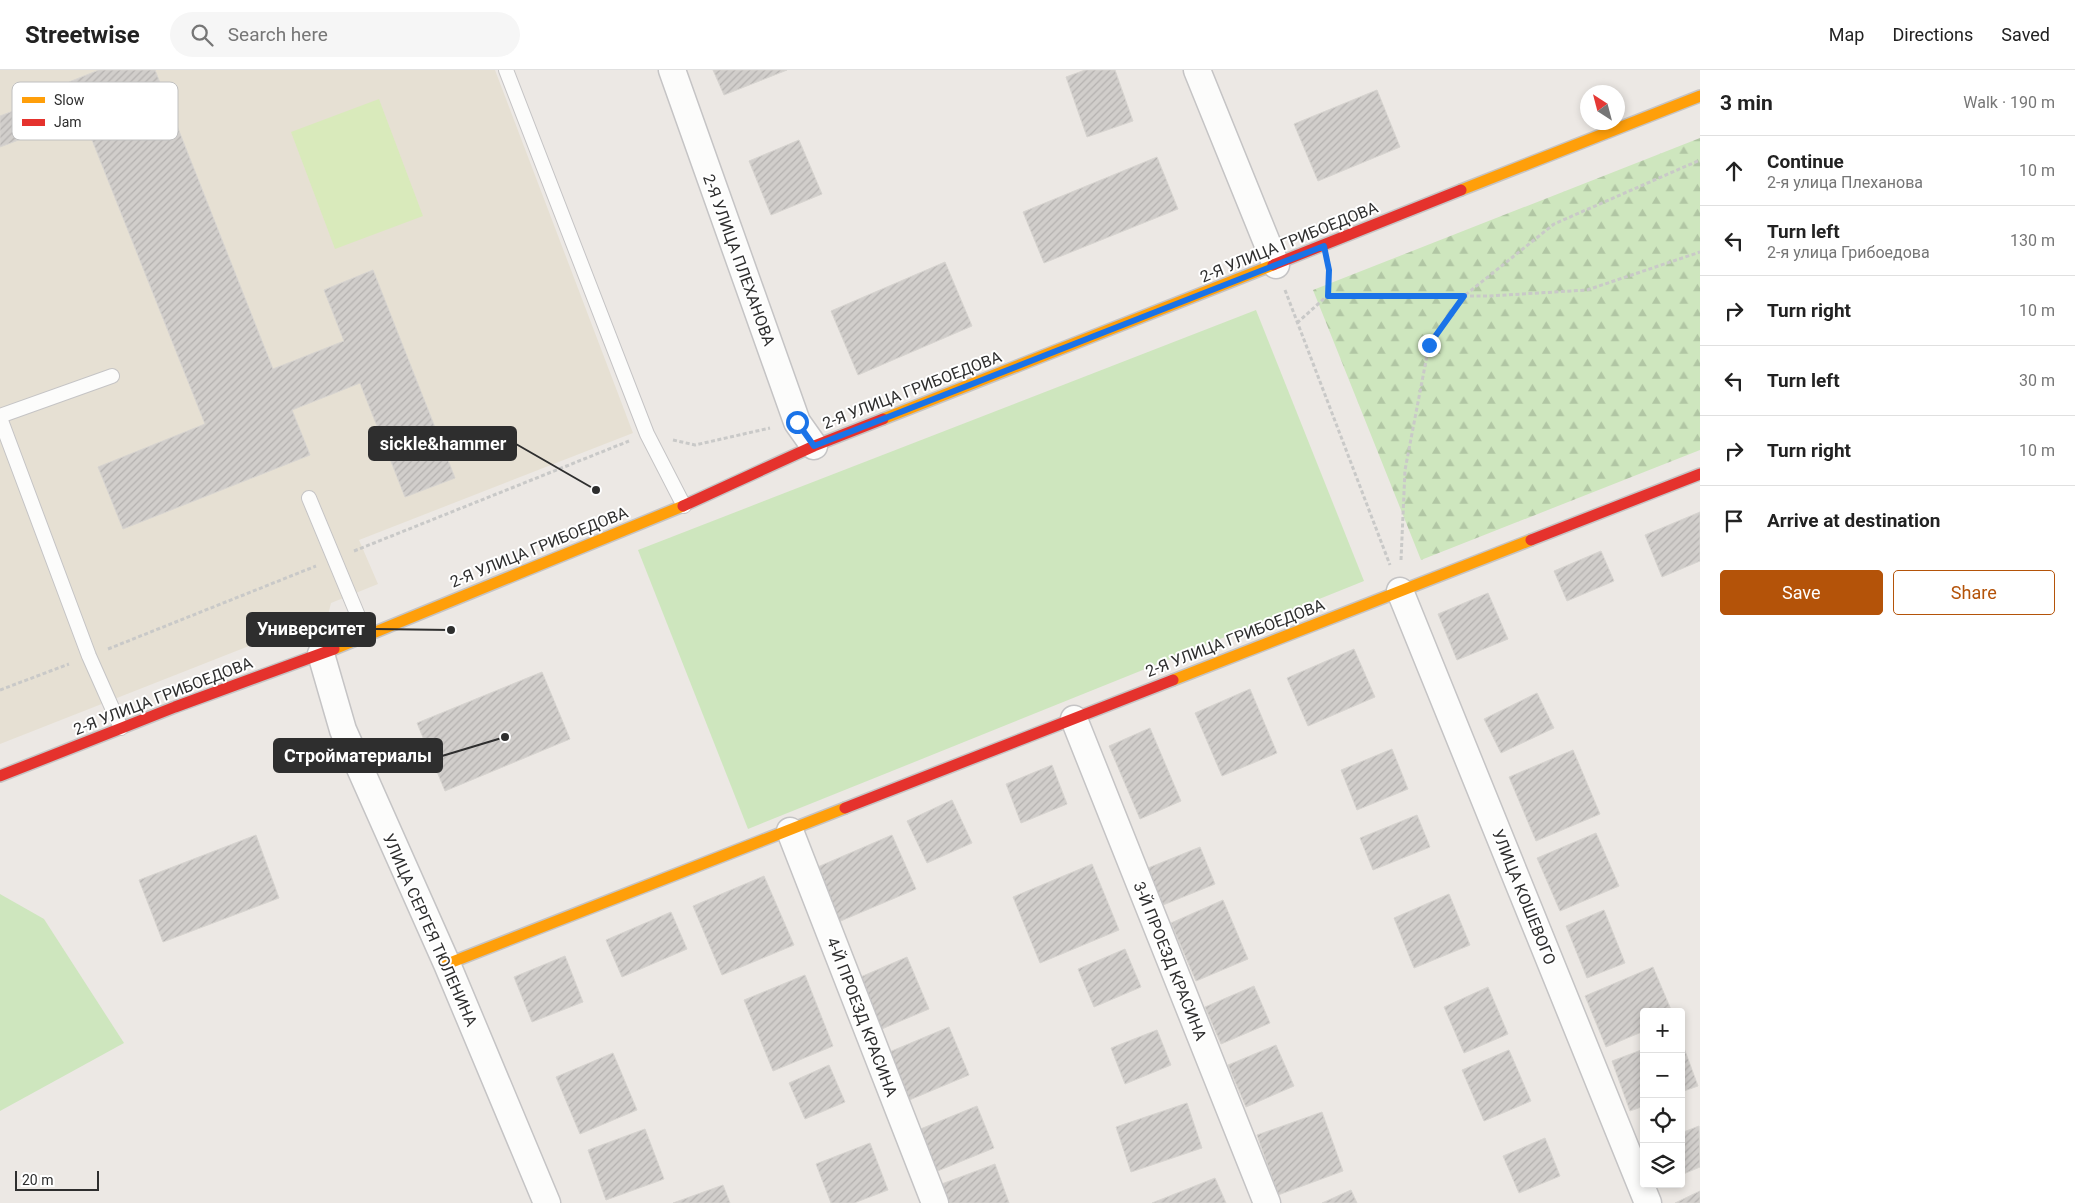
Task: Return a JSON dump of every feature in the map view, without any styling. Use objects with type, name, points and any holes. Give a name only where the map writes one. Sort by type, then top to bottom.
[{"type":"street","name":"2-Я УЛИЦА ПЛЕХАНОВА","points":[[672,70],[797,422],[814,446]]},
{"type":"street","points":[[1197,70],[1276,265]]},
{"type":"street","name":"2-Я УЛИЦА ГРИБОЕДОВА","points":[[0,776],[121,728],[321,654],[684,506],[814,446],[1700,96]]},
{"type":"street","name":"2-Я УЛИЦА ГРИБОЕДОВА","points":[[447,964],[1700,474]]},
{"type":"street","name":"УЛИЦА КОШЕВОГО","points":[[1400,591],[1648,1203]]},
{"type":"street","name":"УЛИЦА СЕРГЕЯ ТЮЛЕНИНА","points":[[321,654],[343,730],[447,964],[547,1203]]},
{"type":"street","name":"3-Й ПРОЕЗД КРАСИНА","points":[[1074,719],[1267,1203]]},
{"type":"street","name":"4-Й ПРОЕЗД КРАСИНА","points":[[790,831],[935,1203]]},
{"type":"lane","points":[[506,70],[647,434],[684,506]]},
{"type":"lane","points":[[112,376],[0,417],[89,656],[121,728]]},
{"type":"lane","points":[[309,498],[366,635]]},
{"type":"path","points":[[1400,591],[1405,470],[1422,371],[1429,345],[1464,296],[1554,224],[1700,160]]},
{"type":"path","points":[[1324,246],[1329,270],[1328,296]]},
{"type":"path","points":[[1297,323],[1328,296],[1464,296],[1587,290],[1700,252]]},
{"type":"path","points":[[1276,265],[1400,591]]},
{"type":"path","points":[[647,434],[695,445],[797,422]]},
{"type":"shaded area","points":[[0,70],[495,70],[633,433],[359,540],[378,584],[331,603],[328,615],[0,744]]},
{"type":"green space","points":[[379,99],[423,216],[335,249],[291,132]]},
{"type":"green space","points":[[1700,138],[1700,450],[1421,560],[1313,290]]},
{"type":"green space","points":[[1256,310],[1364,581],[748,829],[638,550]]},
{"type":"green space","points":[[0,894],[44,919],[124,1043],[0,1111]]},
{"type":"building","points":[[99,70],[155,70],[160,82],[69,82]]},
{"type":"building","points":[[713,70],[787,70],[724,95]]},
{"type":"building","points":[[1085,70],[1115,70],[1133,121],[1087,137],[1066,77]]},
{"type":"building","points":[[1377,90],[1400,147],[1318,181],[1294,124]]},
{"type":"building","points":[[12,111],[12,140],[19,140],[0,147],[0,116]]},
{"type":"building","points":[[178,128],[273,369],[344,341],[324,290],[373,270],[455,478],[405,497],[360,383],[292,410],[310,455],[123,529],[98,467],[205,424],[92,140],[178,140]]},
{"type":"building","points":[[799,140],[822,194],[771,215],[749,161]]},
{"type":"building","points":[[1157,157],[1178,209],[1044,263],[1023,212]]},
{"type":"building","points":[[945,262],[972,326],[858,375],[831,311]]},
{"type":"building","points":[[1700,512],[1700,561],[1662,577],[1645,535]]},
{"type":"building","points":[[1601,551],[1614,581],[1567,601],[1554,571]]},
{"type":"building","points":[[1488,593],[1508,639],[1457,660],[1438,614]]},
{"type":"building","points":[[1354,649],[1375,697],[1308,726],[1287,678]]},
{"type":"building","points":[[542,672],[570,739],[445,791],[417,723]]},
{"type":"building","points":[[1250,689],[1277,753],[1222,776],[1195,713]]},
{"type":"building","points":[[1537,693],[1554,728],[1501,753],[1484,719]]},
{"type":"building","points":[[1150,728],[1181,801],[1140,819],[1109,746]]},
{"type":"building","points":[[1392,749],[1408,789],[1357,810],[1341,770]]},
{"type":"building","points":[[1573,750],[1600,814],[1536,841],[1509,777]]},
{"type":"building","points":[[1052,765],[1067,804],[1021,823],[1006,784]]},
{"type":"building","points":[[952,800],[972,843],[927,863],[907,821]]},
{"type":"building","points":[[1417,815],[1430,847],[1373,870],[1360,838]]},
{"type":"building","points":[[1596,833],[1619,886],[1560,911],[1537,858]]},
{"type":"building","points":[[256,835],[279,898],[163,942],[139,880]]},
{"type":"building","points":[[892,835],[916,889],[836,923],[813,869]]},
{"type":"building","points":[[1200,847],[1215,884],[1163,905],[1148,868]]},
{"type":"building","points":[[1092,864],[1119,930],[1040,963],[1013,897]]},
{"type":"building","points":[[764,876],[794,945],[722,975],[693,906]]},
{"type":"building","points":[[1449,894],[1470,945],[1414,968],[1394,918]]},
{"type":"building","points":[[1223,900],[1248,959],[1196,981],[1171,923]]},
{"type":"building","points":[[1604,910],[1625,963],[1587,978],[1566,926]]},
{"type":"building","points":[[671,912],[687,949],[622,977],[606,940]]},
{"type":"building","points":[[1125,949],[1141,987],[1094,1007],[1078,969]]},
{"type":"building","points":[[565,956],[583,1002],[532,1022],[514,977]]},
{"type":"building","points":[[907,957],[929,1009],[877,1031],[856,979]]},
{"type":"building","points":[[1653,967],[1670,1008],[1640,1008],[1640,1033],[1606,1047],[1585,996]]},
{"type":"building","points":[[805,975],[833,1046],[773,1071],[744,1000]]},
{"type":"building","points":[[1254,986],[1270,1023],[1221,1044],[1205,1007]]},
{"type":"building","points":[[1488,987],[1508,1034],[1464,1053],[1444,1007]]},
{"type":"building","points":[[949,1027],[969,1075],[907,1101],[887,1053]]},
{"type":"building","points":[[1157,1030],[1171,1065],[1125,1084],[1111,1048]]},
{"type":"building","points":[[1276,1045],[1294,1086],[1246,1107],[1228,1065]]},
{"type":"building","points":[[1509,1050],[1531,1101],[1484,1121],[1462,1070]]},
{"type":"building","points":[[1640,1050],[1640,1107],[1630,1111],[1612,1061]]},
{"type":"building","points":[[1685,1051],[1698,1086],[1685,1091]]},
{"type":"building","points":[[613,1053],[637,1110],[580,1134],[556,1077]]},
{"type":"building","points":[[829,1065],[845,1102],[805,1119],[789,1083]]},
{"type":"building","points":[[1187,1103],[1202,1148],[1131,1172],[1116,1127]]},
{"type":"building","points":[[977,1106],[994,1148],[935,1172],[918,1130]]},
{"type":"building","points":[[1322,1112],[1343,1171],[1278,1195],[1257,1135]]},
{"type":"building","points":[[1699,1126],[1700,1167],[1685,1173],[1685,1143],[1685,1131]]},
{"type":"building","points":[[645,1129],[664,1179],[606,1200],[588,1150]]},
{"type":"building","points":[[1545,1138],[1560,1176],[1519,1193],[1503,1156]]},
{"type":"building","points":[[870,1143],[888,1190],[854,1203],[831,1203],[816,1164]]},
{"type":"building","points":[[995,1164],[1009,1203],[946,1203],[939,1185]]},
{"type":"building","points":[[1215,1178],[1226,1203],[1152,1203]]},
{"type":"building","points":[[723,1185],[730,1203],[673,1203]]},
{"type":"building","points":[[1351,1190],[1357,1203],[1322,1203]]},
{"type":"building","points":[[1700,1191],[1700,1203],[1675,1203]]},
{"type":"traffic: slow","points":[[1461,190],[1700,96]]},
{"type":"traffic: slow","points":[[883,419],[1273,265]]},
{"type":"traffic: slow","points":[[334,649],[683,506]]},
{"type":"traffic: slow","points":[[1173,680],[1531,540]]},
{"type":"traffic: slow","points":[[447,964],[845,808]]},
{"type":"traffic: jam","points":[[1273,265],[1461,190]]},
{"type":"traffic: jam","points":[[683,506],[814,446],[883,419]]},
{"type":"traffic: jam","points":[[1531,540],[1700,474]]},
{"type":"traffic: jam","points":[[0,776],[175,707],[334,649]]},
{"type":"traffic: jam","points":[[845,808],[1173,680]]},
{"type":"place","name":"sickle&hammer","points":[[596,490]]},
{"type":"place","name":"Университет","points":[[451,630]]},
{"type":"place","name":"Стройматериалы","points":[[505,737]]},
{"type":"route","points":[[797,422],[814,446],[1324,246],[1329,270],[1328,296],[1464,296],[1429,345]]}]
